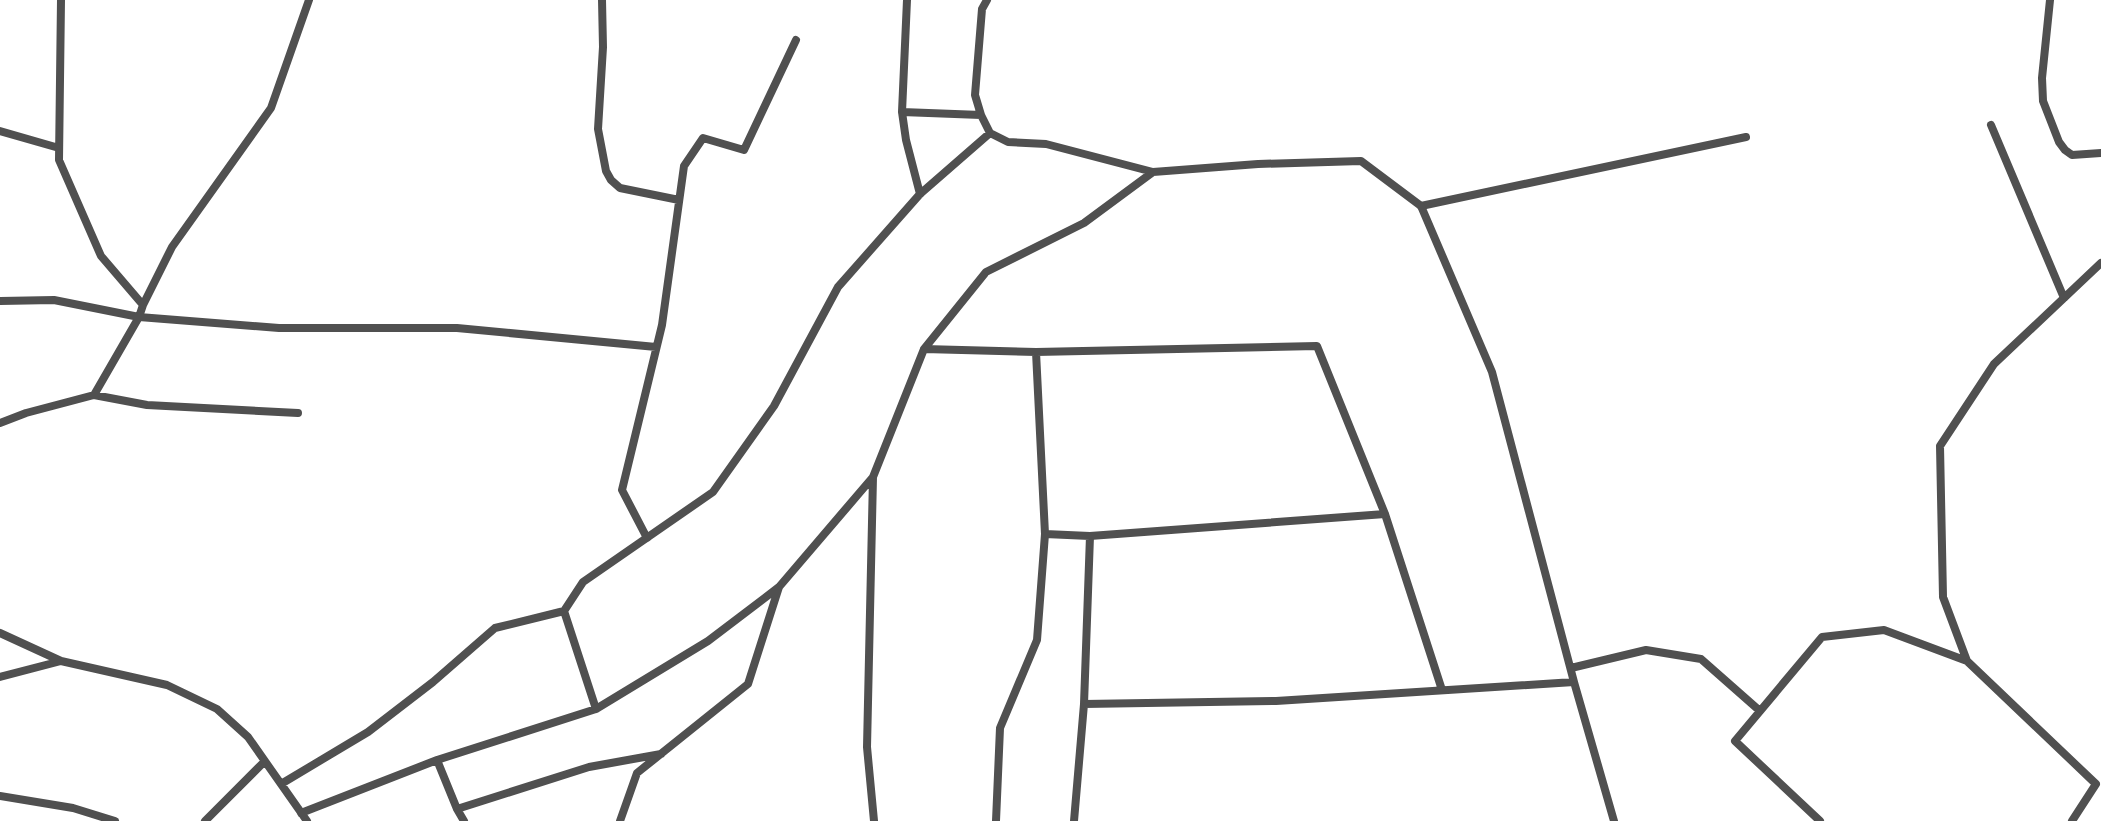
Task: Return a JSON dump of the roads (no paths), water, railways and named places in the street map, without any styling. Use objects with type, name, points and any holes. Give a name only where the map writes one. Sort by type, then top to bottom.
[{"type":"street","points":[[61,0],[59,160],[100,256],[143,305]]},
{"type":"street","points":[[94,395],[139,317],[143,305],[172,247],[271,108],[309,0]]},
{"type":"street","points":[[602,0],[603,47],[598,129],[606,171],[611,180],[620,188],[679,200]]},
{"type":"street","points":[[907,0],[902,112],[906,140],[920,194]]},
{"type":"street","points":[[987,0],[982,9],[975,95],[981,115],[990,133],[1008,142],[1046,144],[1153,172],[1258,164],[1361,161],[1422,206],[1492,372],[1574,682],[1614,821]]},
{"type":"street","points":[[2050,0],[2042,78],[2043,101],[2059,142],[2065,150],[2072,155],[2101,153]]},
{"type":"street","points":[[647,538],[622,490],[662,325],[684,166],[703,138],[744,150],[796,40]]},
{"type":"street","points":[[902,112],[981,115]]},
{"type":"street","points":[[1991,124],[2064,298]]},
{"type":"street","points":[[0,131],[59,148]]},
{"type":"street","points":[[281,784],[368,732],[432,682],[495,628],[564,611],[583,582],[714,492],[774,406],[838,287],[920,194],[990,133]]},
{"type":"street","points":[[1422,206],[1746,137]]},
{"type":"street","points":[[301,813],[437,760],[596,709],[708,641],[779,587],[873,477],[924,349],[986,272],[1084,223],[1153,172]]},
{"type":"street","points":[[1967,661],[1943,597],[1940,446],[1994,364],[2101,263]]},
{"type":"street","points":[[0,301],[54,300],[139,317],[279,328],[457,328],[656,347]]},
{"type":"street","points":[[924,349],[1036,352],[1317,346],[1385,514],[1442,690]]},
{"type":"street","points":[[996,821],[1000,728],[1038,640],[1045,534],[1036,352]]},
{"type":"street","points":[[0,422],[26,413],[94,395],[147,405],[298,413]]},
{"type":"street","points":[[873,477],[867,748],[874,821]]},
{"type":"street","points":[[1045,534],[1090,536],[1385,514]]},
{"type":"street","points":[[1074,821],[1084,704],[1090,536]]},
{"type":"street","points":[[620,821],[637,773],[748,684],[779,587]]},
{"type":"street","points":[[564,611],[596,709]]},
{"type":"street","points":[[1820,821],[1735,741],[1822,637],[1884,630],[1967,661],[2099,784],[2072,821]]},
{"type":"street","points":[[0,634],[61,661],[167,685],[217,709],[248,737],[307,821]]},
{"type":"street","points":[[1571,668],[1646,650],[1701,659],[1760,711]]},
{"type":"street","points":[[0,677],[61,661]]},
{"type":"street","points":[[1084,704],[1276,701],[1574,682]]},
{"type":"street","points":[[457,809],[589,767],[662,753]]},
{"type":"street","points":[[437,760],[457,809],[464,821]]},
{"type":"street","points":[[204,821],[265,761]]},
{"type":"street","points":[[0,796],[73,808],[115,821]]}]
